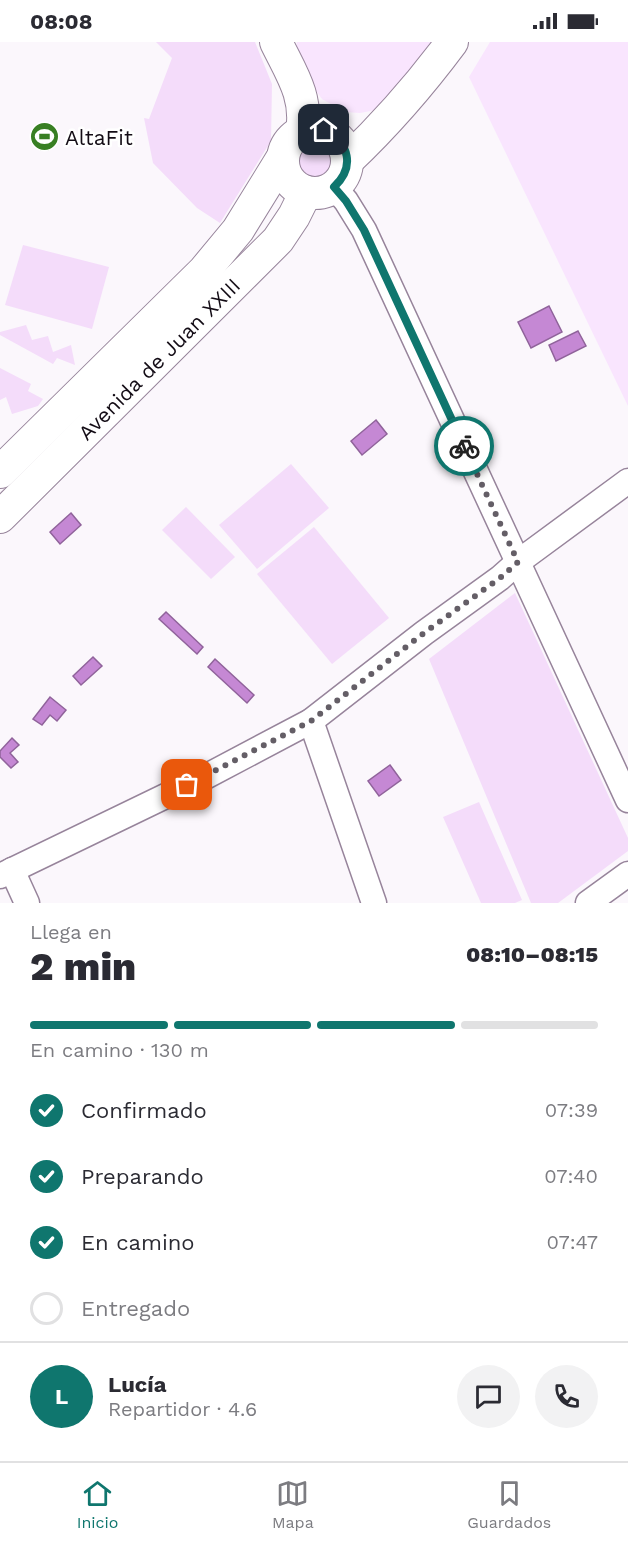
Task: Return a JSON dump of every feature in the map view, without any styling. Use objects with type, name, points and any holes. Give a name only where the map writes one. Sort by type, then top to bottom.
[{"type":"main road","points":[[276,42],[296,81],[303,105],[302,132]]},
{"type":"main road","name":"Avenida de Juan XXIII","points":[[0,517],[278,240],[294,216],[377,133],[418,88],[452,42]]},
{"type":"main road","points":[[313,129],[324,130],[333,135],[345,151],[329,180],[295,187],[283,168],[283,157],[286,147],[302,132],[313,129]]},
{"type":"main road","name":"Avenida de Juan XXIII","points":[[0,472],[204,271],[238,230],[283,157]]},
{"type":"street","points":[[329,180],[346,201],[364,230],[628,800]]},
{"type":"street","points":[[27,903],[6,873],[207,776],[311,721],[628,480]]},
{"type":"street","points":[[311,721],[374,903]]},
{"type":"street","points":[[588,903],[628,874]]},
{"type":"shaded area","points":[[156,42],[255,42],[272,84],[271,141],[220,223],[197,208],[153,163],[144,118],[149,119],[172,58]]},
{"type":"shaded area","points":[[297,42],[434,42],[381,109],[360,113],[345,112],[322,99],[294,60]]},
{"type":"shaded area","points":[[490,42],[628,42],[628,406],[469,77]]},
{"type":"shaded area","points":[[320,136],[333,143],[339,151],[339,171],[333,179],[325,185],[310,186],[297,179],[291,171],[290,156],[297,143],[305,137]]},
{"type":"shaded area","points":[[23,245],[109,267],[92,329],[5,305]]},
{"type":"shaded area","points":[[549,306],[562,332],[531,348],[518,322]]},
{"type":"shaded area","points":[[26,325],[32,340],[48,336],[53,352],[71,345],[75,365],[57,358],[53,364],[0,335],[0,332]]},
{"type":"shaded area","points":[[578,331],[586,346],[556,361],[549,345]]},
{"type":"shaded area","points":[[0,368],[31,384],[28,391],[43,399],[38,406],[12,414],[6,397],[0,400]]},
{"type":"shaded area","points":[[376,420],[387,434],[362,455],[351,441]]},
{"type":"shaded area","points":[[291,464],[329,508],[257,569],[219,525]]},
{"type":"shaded area","points":[[186,507],[235,557],[211,579],[162,530]]},
{"type":"shaded area","points":[[71,513],[81,525],[60,544],[50,532]]},
{"type":"shaded area","points":[[314,527],[389,618],[332,664],[257,574]]},
{"type":"shaded area","points":[[515,593],[628,838],[628,851],[558,903],[531,903],[429,659]]},
{"type":"shaded area","points":[[166,612],[203,647],[197,654],[159,619]]},
{"type":"shaded area","points":[[93,657],[102,666],[81,685],[73,676]]},
{"type":"shaded area","points":[[215,659],[254,695],[247,703],[208,667]]},
{"type":"shaded area","points":[[50,697],[66,710],[57,721],[50,715],[42,725],[33,719]]},
{"type":"shaded area","points":[[12,738],[19,745],[10,753],[18,762],[11,768],[0,757],[0,751]]},
{"type":"shaded area","points":[[390,765],[401,780],[379,796],[368,781]]},
{"type":"shaded area","points":[[479,802],[522,900],[515,903],[481,903],[443,817]]},
{"type":"way so far","points":[[187,785],[311,721],[518,562],[464,446]]},
{"type":"place","name":"AltaFit","points":[[44,137]]},
{"type":"route","points":[[324,130],[340,142],[347,161],[346,171],[334,187],[346,201],[364,230],[464,446]]}]
